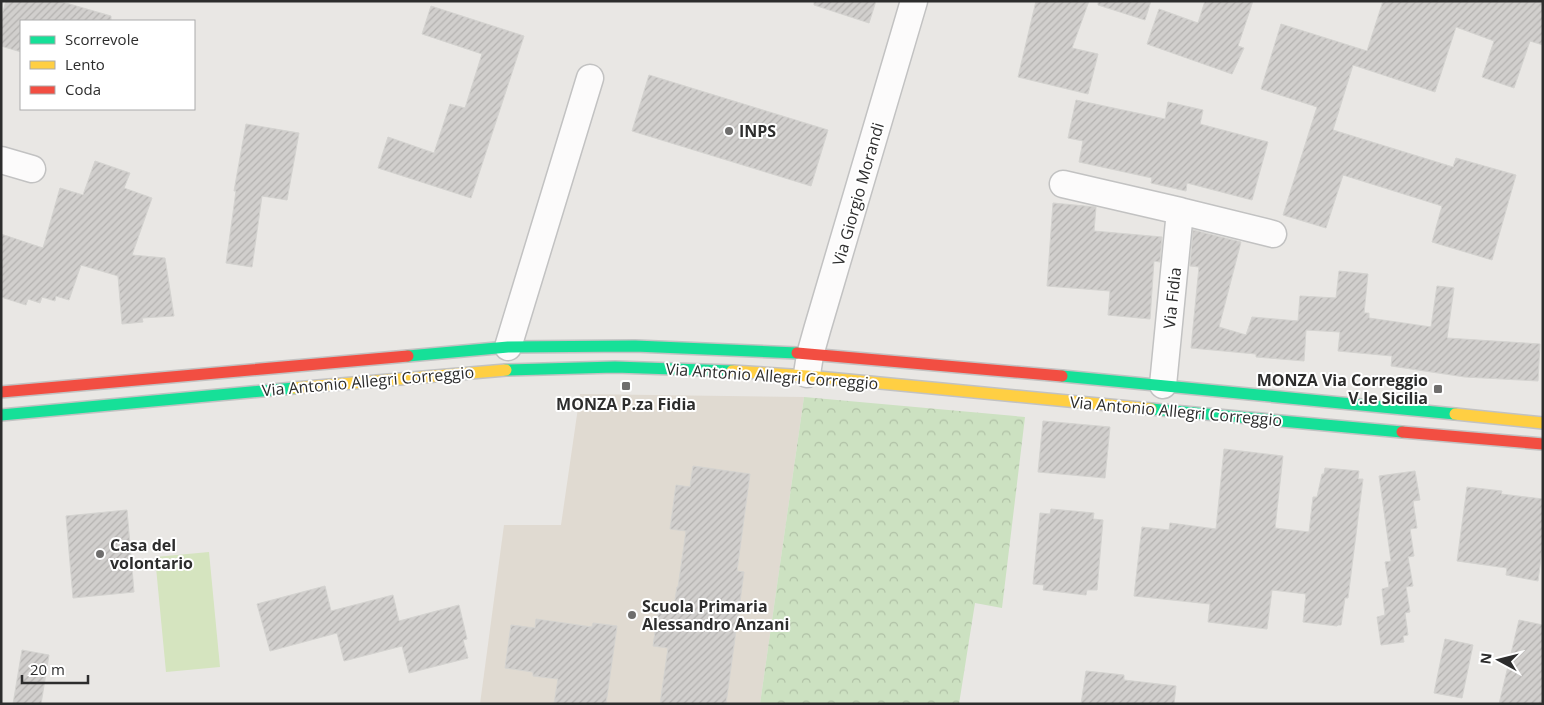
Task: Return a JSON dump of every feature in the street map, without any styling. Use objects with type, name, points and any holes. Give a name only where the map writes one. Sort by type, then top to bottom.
[{"type":"street","name":"Via Giorgio Morandi","points":[[807,373],[914,1]]},
{"type":"street","points":[[508,347],[590,78]]},
{"type":"street","points":[[1,160],[32,169]]},
{"type":"street","points":[[1063,184],[1273,234]]},
{"type":"street","name":"Via Fidia","points":[[1163,385],[1180,211]]},
{"type":"street","name":"Via Antonio Allegri Correggio","points":[[1,392],[508,347],[635,346],[738,349],[807,373],[1168,411],[1543,444]]},
{"type":"street","name":"Via Antonio Allegri Correggio","points":[[1,415],[342,383],[506,370],[587,367],[1163,385],[1543,423]]},
{"type":"shaded area","name":"Scuola Primaria Alessandro Anzani","points":[[580,394],[804,397],[760,704],[480,704],[504,525],[561,525]]},
{"type":"green space","points":[[804,397],[1025,417],[1002,608],[975,603],[959,704],[760,704]]},
{"type":"green space","points":[[209,552],[220,667],[166,672],[155,557]]},
{"type":"building","points":[[6,1],[59,1],[111,16],[111,20],[20,20],[20,52],[1,46],[1,18]]},
{"type":"building","points":[[814,1],[876,1],[869,23],[814,5]]},
{"type":"building","points":[[1036,1],[1089,1],[1072,48],[1098,54],[1088,94],[1018,77]]},
{"type":"building","points":[[1098,1],[1151,1],[1145,20],[1098,5]]},
{"type":"building","points":[[1205,1],[1253,1],[1238,46],[1244,48],[1232,74],[1147,44],[1159,9],[1198,23]]},
{"type":"building","points":[[1383,1],[1543,1],[1543,45],[1530,41],[1514,88],[1482,77],[1494,41],[1456,27],[1435,92],[1353,65],[1333,130],[1453,167],[1456,158],[1516,175],[1492,260],[1432,242],[1442,206],[1343,175],[1326,228],[1283,215],[1317,107],[1261,89],[1281,24],[1367,51]]},
{"type":"building","points":[[431,6],[524,36],[471,198],[378,168],[388,137],[434,153],[450,104],[465,108],[482,54],[422,34]]},
{"type":"building","points":[[649,75],[828,130],[811,186],[632,131]]},
{"type":"building","points":[[1076,100],[1165,119],[1168,102],[1203,110],[1200,124],[1268,142],[1252,200],[1187,183],[1186,191],[1151,183],[1152,178],[1079,162],[1083,141],[1068,138]]},
{"type":"building","points":[[246,124],[299,133],[287,200],[262,196],[252,267],[226,263],[236,191],[234,191]]},
{"type":"building","points":[[95,161],[130,173],[124,188],[152,198],[132,255],[165,258],[174,316],[142,318],[143,322],[122,324],[118,276],[81,265],[69,300],[56,296],[55,301],[42,297],[40,303],[28,299],[26,305],[1,297],[1,234],[43,248],[60,188],[83,195]]},
{"type":"building","points":[[1053,203],[1096,207],[1094,231],[1162,237],[1160,262],[1154,261],[1150,319],[1108,315],[1110,291],[1047,286]]},
{"type":"building","points":[[1193,230],[1241,242],[1219,327],[1246,335],[1252,317],[1298,321],[1300,296],[1336,298],[1339,271],[1368,274],[1364,313],[1369,313],[1369,318],[1431,327],[1437,286],[1454,288],[1447,338],[1540,344],[1538,381],[1465,377],[1391,366],[1392,356],[1338,351],[1340,332],[1306,330],[1304,361],[1256,357],[1256,354],[1191,348],[1199,267],[1190,266]]},
{"type":"building","points":[[1043,421],[1110,427],[1105,478],[1038,472]]},
{"type":"building","points":[[1224,449],[1283,456],[1275,528],[1309,532],[1313,497],[1317,497],[1325,468],[1359,471],[1358,479],[1363,479],[1348,598],[1345,598],[1341,625],[1303,622],[1306,594],[1272,590],[1267,629],[1208,622],[1210,604],[1134,596],[1142,527],[1169,530],[1170,523],[1216,529]]},
{"type":"building","points":[[693,466],[750,474],[737,571],[744,572],[726,704],[660,704],[668,648],[653,646],[659,604],[674,606],[686,531],[670,529],[676,485],[690,487]]},
{"type":"building","points":[[1415,471],[1420,500],[1413,501],[1417,528],[1410,529],[1414,556],[1408,557],[1413,586],[1406,587],[1410,612],[1405,613],[1408,635],[1403,636],[1404,642],[1381,645],[1377,617],[1385,615],[1382,589],[1389,587],[1385,562],[1391,561],[1379,476]]},
{"type":"building","points":[[1467,487],[1502,491],[1501,494],[1543,499],[1543,543],[1538,581],[1506,575],[1507,568],[1457,561]]},
{"type":"building","points":[[1051,509],[1094,513],[1093,519],[1103,520],[1097,590],[1087,590],[1086,595],[1043,590],[1044,585],[1033,584],[1040,513],[1050,514]]},
{"type":"building","name":"Casa del volontario","points":[[127,510],[134,592],[73,598],[66,516]]},
{"type":"building","points":[[325,586],[331,611],[393,595],[399,621],[459,605],[467,639],[463,640],[468,658],[409,673],[402,646],[344,661],[337,633],[270,651],[257,604]]},
{"type":"building","points":[[536,619],[592,627],[593,623],[617,626],[606,704],[554,704],[558,679],[533,676],[533,672],[505,668],[511,625],[535,628]]},
{"type":"building","points":[[1519,620],[1543,625],[1543,704],[1499,704]]},
{"type":"building","points":[[1445,639],[1473,645],[1462,698],[1434,693]]},
{"type":"building","points":[[22,650],[49,655],[41,704],[13,704]]},
{"type":"building","points":[[1086,671],[1124,675],[1124,680],[1176,686],[1174,704],[1081,704]]},
{"type":"traffic: fast","points":[[408,356],[508,347],[635,346],[797,353]]},
{"type":"traffic: fast","points":[[506,370],[615,367],[732,371]]},
{"type":"traffic: fast","points":[[1062,376],[1455,414]]},
{"type":"traffic: fast","points":[[1,415],[294,388]]},
{"type":"traffic: fast","points":[[1151,409],[1402,432]]},
{"type":"traffic: slow","points":[[294,388],[506,370]]},
{"type":"traffic: slow","points":[[732,371],[807,376],[1151,409]]},
{"type":"traffic: slow","points":[[1455,414],[1543,423]]},
{"type":"traffic: jam","points":[[797,353],[1062,376]]},
{"type":"traffic: jam","points":[[1,392],[408,356]]},
{"type":"traffic: jam","points":[[1402,432],[1543,444]]},
{"type":"place","name":"INPS","points":[[729,131]]},
{"type":"place","name":"MONZA P.za Fidia","points":[[626,386]]},
{"type":"place","name":"MONZA Via Correggio V.le Sicilia","points":[[1438,389]]},
{"type":"place","name":"Casa del volontario","points":[[100,554]]},
{"type":"place","name":"Scuola Primaria Alessandro Anzani","points":[[632,615]]}]
